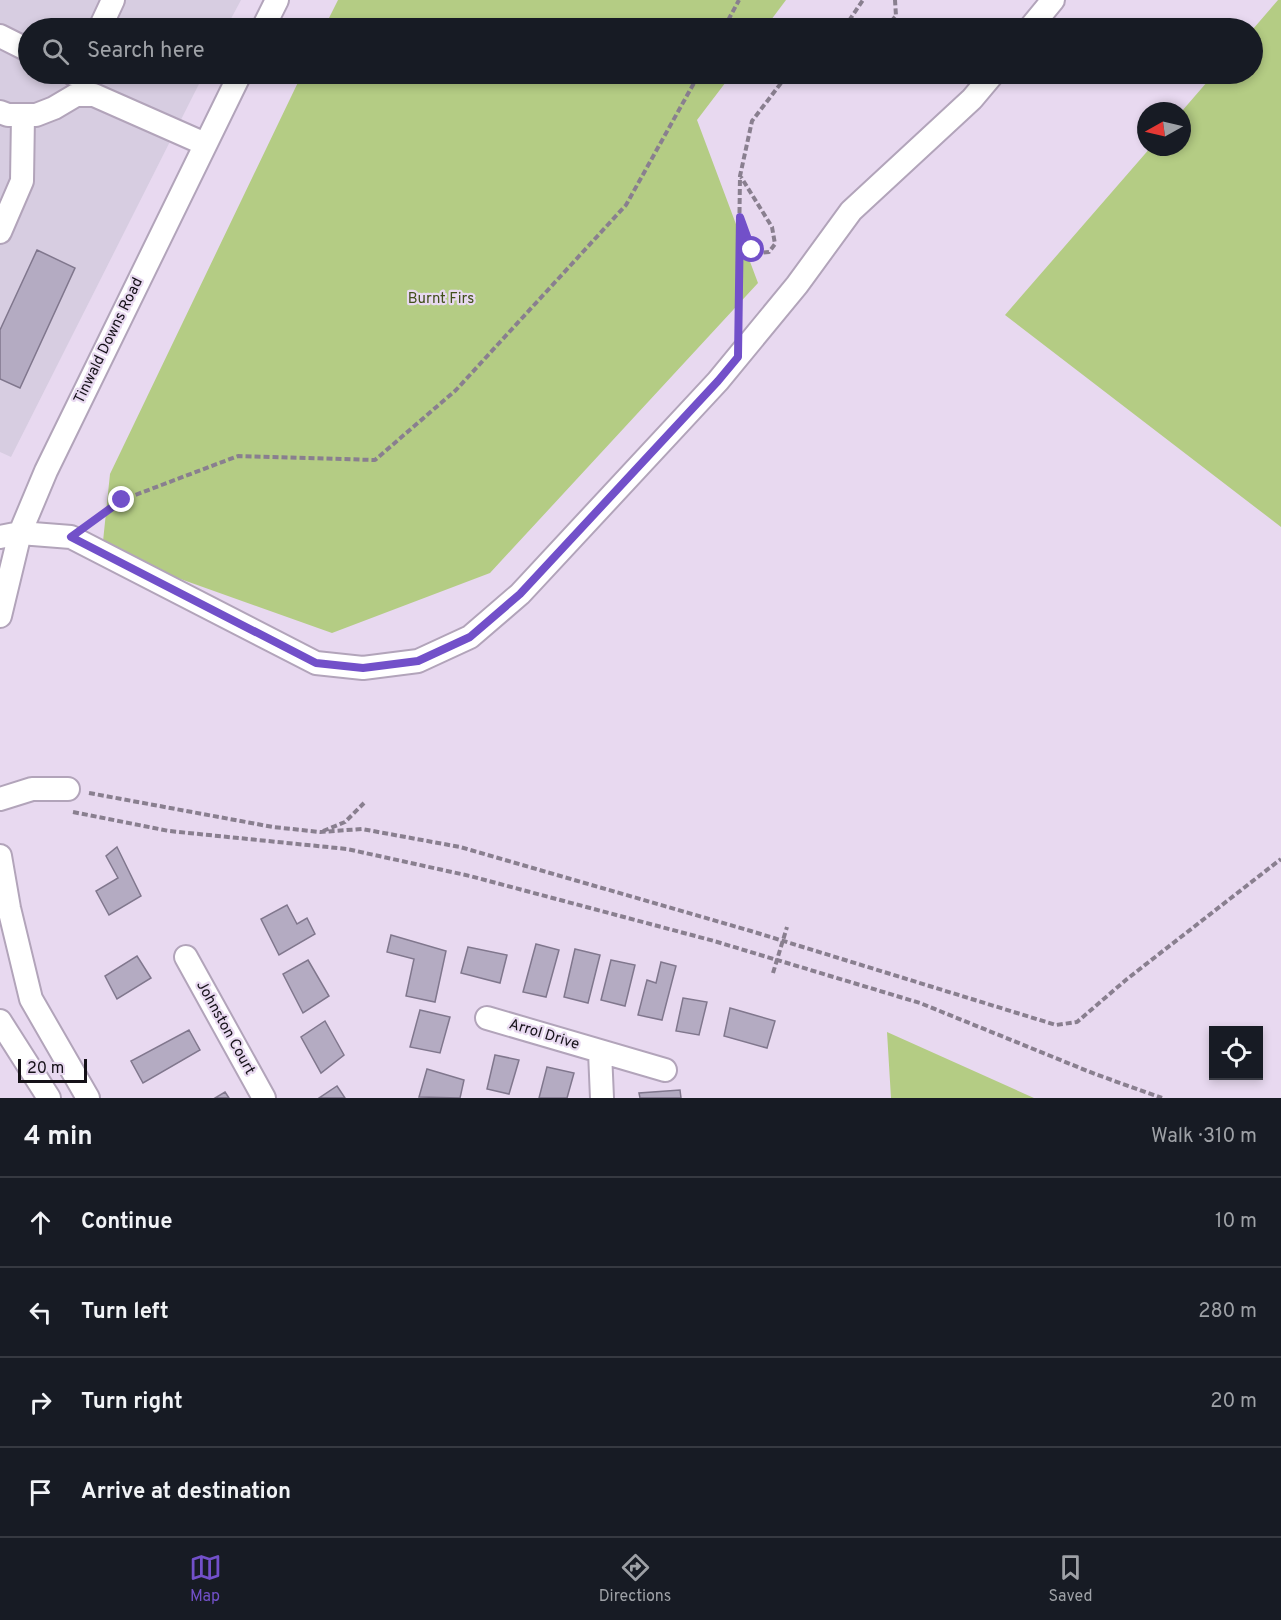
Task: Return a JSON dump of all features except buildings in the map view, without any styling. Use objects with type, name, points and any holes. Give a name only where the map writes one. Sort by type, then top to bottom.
[{"type":"street","points":[[105,18],[113,0]]},
{"type":"street","points":[[268,18],[277,0]]},
{"type":"street","points":[[1038,18],[1053,0]]},
{"type":"street","points":[[0,36],[18,45]]},
{"type":"street","points":[[0,112],[8,115],[36,115],[72,84]]},
{"type":"street","points":[[82,84],[94,95],[205,144]]},
{"type":"street","name":"Tinwald Downs Road","points":[[0,616],[10,535],[46,471],[235,84]]},
{"type":"street","points":[[10,535],[71,537],[316,663],[363,668],[418,661],[470,637],[520,594],[718,381],[798,285],[851,212],[972,99],[985,84]]},
{"type":"street","points":[[0,232],[22,181],[23,116]]},
{"type":"street","points":[[0,799],[32,789],[67,800]]},
{"type":"street","points":[[0,856],[9,908],[31,999],[88,1098]]},
{"type":"street","name":"Johnston Court","points":[[186,957],[264,1098]]},
{"type":"street","points":[[31,999],[0,1020],[49,1098]]},
{"type":"street","name":"Arrol Drive","points":[[487,1018],[665,1070]]},
{"type":"street","name":"Arrol Drive","points":[[600,1052],[602,1098]]},
{"type":"path","points":[[729,18],[739,0]]},
{"type":"path","points":[[851,18],[863,0]]},
{"type":"path","points":[[894,18],[895,0]]},
{"type":"path","points":[[71,537],[122,500],[238,456],[375,460],[456,390],[626,206],[693,84]]},
{"type":"path","points":[[738,322],[740,176],[752,121],[780,84]]},
{"type":"path","points":[[740,176],[772,227],[775,243],[769,252],[759,254],[752,250],[740,217]]},
{"type":"path","points":[[67,800],[320,832],[362,829],[460,848],[751,931],[1056,1025],[1077,1022],[1127,979],[1281,859]]},
{"type":"path","points":[[67,800],[169,831],[347,849],[470,876],[714,941],[920,1003],[1095,1074],[1162,1098]]},
{"type":"path","points":[[320,832],[345,822],[364,803]]},
{"type":"path","points":[[773,973],[787,927]]},
{"type":"shaded area","points":[[0,0],[241,0],[231,18],[18,18],[18,84],[199,84],[11,457],[0,452]]},
{"type":"green space","points":[[338,0],[786,0],[772,18],[329,18]]},
{"type":"green space","points":[[1278,0],[1281,0],[1281,527],[1005,315],[1143,156],[1191,156],[1190,102],[1205,84],[1263,84],[1263,18]]},
{"type":"green space","name":"Burnt Firs","points":[[297,84],[724,84],[697,120],[758,283],[490,573],[332,633],[102,551],[110,474]]},
{"type":"green space","points":[[887,1032],[1034,1098],[891,1098]]},
{"type":"route","points":[[122,500],[71,537],[316,663],[363,668],[418,661],[470,637],[520,594],[738,357],[740,217],[752,250]]}]
